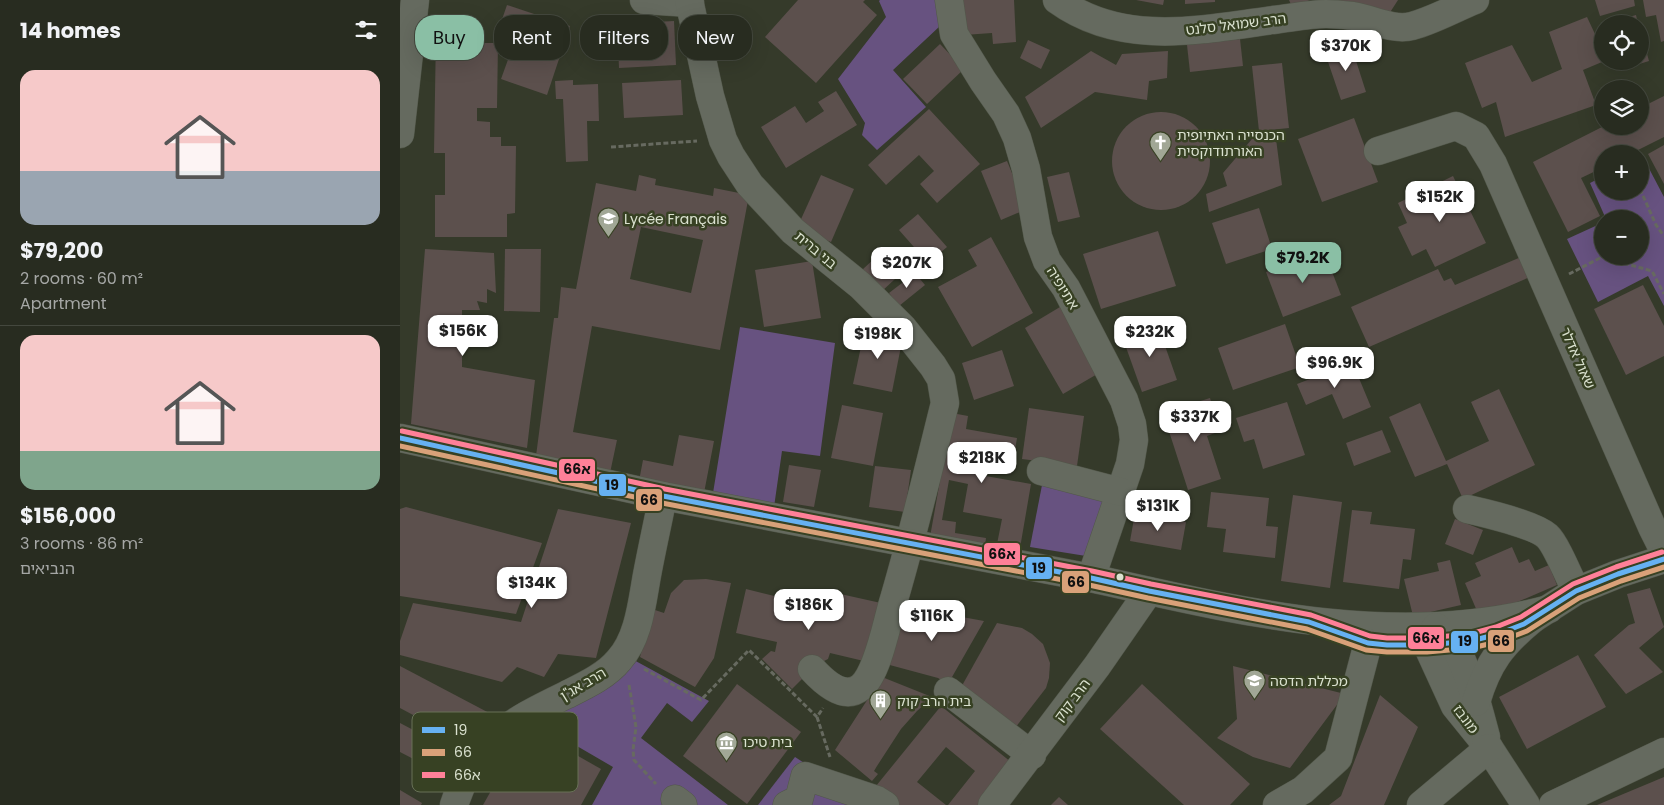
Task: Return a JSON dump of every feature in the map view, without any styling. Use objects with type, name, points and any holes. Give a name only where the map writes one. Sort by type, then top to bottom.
[{"type":"street","points":[[400,36],[404,0]]},
{"type":"street","points":[[400,134],[415,0]]},
{"type":"street","points":[[644,0],[690,1]]},
{"type":"street","name":"אתיופיה","points":[[949,0],[954,34],[1006,114],[1017,138],[1026,169],[1038,237],[1047,261],[1066,288],[1124,400],[1132,424],[1134,440],[1130,464],[1091,578]]},
{"type":"street","name":"הרב שמואל סלנט","points":[[1057,0],[1068,8],[1111,26],[1171,32],[1326,14],[1353,16],[1396,27],[1411,26],[1475,0]]},
{"type":"street","name":"בני ברית","points":[[690,1],[710,96],[723,140],[731,156],[756,191],[793,231],[861,286],[903,328],[933,366],[944,389],[945,403],[910,543],[877,661],[862,686],[855,691],[836,689]]},
{"type":"street","name":"שאול אדלר","points":[[1378,151],[1456,126],[1476,136],[1493,164],[1664,551]]},
{"type":"street","points":[[403,436],[663,496],[1309,622],[1367,627],[1439,639]]},
{"type":"street","points":[[1041,471],[1121,492]]},
{"type":"street","name":"הרב אג\"ן","points":[[534,712],[583,687],[602,675],[620,660],[632,639],[640,611],[663,496]]},
{"type":"street","points":[[1468,509],[1530,528],[1547,536],[1576,591]]},
{"type":"street","points":[[1476,702],[1490,664],[1501,648],[1516,632],[1576,591],[1618,574],[1664,559]]},
{"type":"street","name":"הרב קוק","points":[[992,805],[1032,755],[1149,591]]},
{"type":"street","points":[[1309,622],[1368,643],[1388,646],[1439,639],[1491,622],[1541,614]]},
{"type":"street","name":"מונבז","points":[[1439,639],[1464,667],[1489,748]]},
{"type":"street","name":"מונבז","points":[[1439,639],[1455,706],[1489,748],[1526,805]]},
{"type":"street","points":[[1277,805],[1303,790],[1338,758],[1368,643]]},
{"type":"street","points":[[812,670],[836,689]]},
{"type":"street","points":[[948,691],[1032,755]]},
{"type":"street","points":[[1421,805],[1489,748]]},
{"type":"street","points":[[1553,805],[1664,752]]},
{"type":"street","points":[[787,805],[799,799],[805,776],[834,797],[877,800],[885,805]]},
{"type":"street","name":"הרב אג\"ן","points":[[454,805],[458,792]]},
{"type":"path","points":[[611,147],[723,140]]},
{"type":"path","points":[[1645,200],[1656,225],[1664,236]]},
{"type":"path","points":[[1546,286],[1602,257],[1652,271],[1664,294]]},
{"type":"path","points":[[638,673],[642,668],[701,700],[749,650],[817,718],[834,797]]},
{"type":"path","points":[[620,688],[629,684],[633,679]]},
{"type":"path","points":[[629,684],[636,727],[634,760],[651,780],[679,802]]},
{"type":"path","points":[[817,718],[836,689]]},
{"type":"shaded area","points":[[880,0],[935,0],[940,26],[893,70],[926,107],[877,150],[862,135],[865,123],[838,79],[886,17]]},
{"type":"shaded area","points":[[1649,168],[1664,197],[1664,306],[1648,276],[1598,302],[1567,239],[1594,227],[1594,265],[1649,265],[1649,210],[1602,210],[1598,200],[1649,200]]},
{"type":"shaded area","points":[[1594,181],[1594,192],[1590,183]]},
{"type":"shaded area","points":[[740,327],[835,343],[820,456],[782,451],[774,507],[713,493]]},
{"type":"shaded area","points":[[1043,480],[1108,496],[1086,556],[1030,547]]},
{"type":"shaded area","points":[[632,659],[709,701],[692,722],[667,703],[641,738],[728,805],[592,805],[613,767],[578,747],[578,712],[548,712]]},
{"type":"shaded area","points":[[795,757],[855,796],[847,805],[758,805]]},
{"type":"building","points":[[798,0],[865,0],[863,2],[877,15],[816,83],[765,37]]},
{"type":"building","points":[[962,0],[1014,0],[1016,42],[993,44],[992,33],[964,35]]},
{"type":"building","points":[[1136,0],[1164,0],[1163,5]]},
{"type":"building","points":[[1185,0],[1215,0],[1215,2],[1185,4]]},
{"type":"building","points":[[1289,0],[1310,0],[1292,7]]},
{"type":"building","points":[[1332,0],[1398,0],[1389,14]]},
{"type":"building","points":[[1595,0],[1634,0],[1635,6],[1600,15]]},
{"type":"building","points":[[1643,0],[1664,0],[1664,41],[1661,42],[1656,15],[1646,15]]},
{"type":"building","points":[[507,5],[537,15],[504,15]]},
{"type":"building","points":[[1587,17],[1594,32],[1594,65],[1583,70],[1594,100],[1594,106],[1505,137],[1496,102],[1482,108],[1465,63],[1512,45],[1532,82],[1562,69],[1549,32]]},
{"type":"building","points":[[668,21],[674,21],[676,65],[619,68],[619,60],[668,60]]},
{"type":"building","points":[[1240,39],[1243,66],[1190,72],[1187,45]]},
{"type":"building","points":[[1028,40],[1050,50],[1041,69],[1020,58]]},
{"type":"building","points":[[484,43],[494,43],[494,60],[498,60],[497,108],[477,108],[477,121],[490,122],[490,137],[501,137],[501,146],[516,146],[515,213],[507,214],[507,237],[435,237],[435,195],[445,195],[445,153],[434,153],[436,60],[484,60]]},
{"type":"building","points":[[940,44],[964,69],[927,104],[903,79]]},
{"type":"building","points":[[1351,45],[1366,92],[1341,100],[1325,53]]},
{"type":"building","points":[[1091,51],[1116,65],[1122,54],[1168,51],[1167,78],[1149,81],[1147,100],[1095,92],[1041,128],[1025,97]]},
{"type":"building","points":[[508,60],[559,60],[547,95],[501,79]]},
{"type":"building","points":[[1282,63],[1289,128],[1259,131],[1252,66]]},
{"type":"building","points":[[573,80],[573,85],[598,84],[599,121],[587,121],[588,161],[566,162],[563,99],[556,99],[555,81]]},
{"type":"building","points":[[681,80],[683,115],[624,118],[622,83]]},
{"type":"building","points":[[836,91],[857,125],[786,168],[761,127],[795,106],[806,123],[824,111],[818,102]]},
{"type":"building","points":[[1664,96],[1664,137],[1648,145],[1594,145],[1594,172],[1581,178],[1597,210],[1594,210],[1594,219],[1568,232],[1533,162],[1594,131],[1594,135],[1649,135],[1649,104]]},
{"type":"building","points":[[929,109],[980,164],[937,203],[920,184],[934,171],[919,155],[886,185],[868,165]]},
{"type":"building","name":"הכנסייה האתיופית האורתודוקסית","points":[[1161,112],[1180,116],[1196,126],[1206,142],[1210,161],[1206,180],[1196,196],[1180,206],[1161,210],[1142,206],[1126,196],[1116,180],[1112,161],[1116,142],[1126,126],[1142,116]]},
{"type":"building","points":[[1354,118],[1378,182],[1322,202],[1298,139]]},
{"type":"building","points":[[1252,139],[1276,139],[1282,185],[1209,212],[1206,194],[1227,186],[1223,173]]},
{"type":"building","points":[[1664,145],[1664,184],[1649,156],[1649,153]]},
{"type":"building","points":[[1007,161],[1027,209],[1001,220],[981,171]]},
{"type":"building","points":[[1069,172],[1080,217],[1058,222],[1047,177]]},
{"type":"building","points":[[639,175],[656,179],[655,185],[713,196],[714,188],[749,195],[720,350],[592,326],[573,432],[617,440],[610,473],[536,456],[554,318],[558,318],[561,287],[576,289],[596,183],[636,191]],"holes":[[[641,227],[703,240],[691,293],[630,279]]]},
{"type":"building","points":[[821,175],[854,189],[831,242],[797,228]]},
{"type":"building","points":[[1453,176],[1486,243],[1435,267],[1426,249],[1412,256],[1398,227],[1407,223],[1398,203]]},
{"type":"building","points":[[1259,208],[1272,249],[1226,264],[1212,223]]},
{"type":"building","points":[[918,214],[947,247],[928,263],[899,230]]},
{"type":"building","points":[[1158,231],[1176,286],[1101,309],[1083,254]]},
{"type":"building","points":[[991,237],[1033,313],[972,347],[938,287],[977,266],[968,250]]},
{"type":"building","points":[[425,249],[494,253],[496,293],[487,289],[487,303],[477,301],[480,310],[462,310],[462,367],[535,380],[527,448],[411,424]]},
{"type":"building","points":[[505,249],[541,249],[540,312],[504,311]]},
{"type":"building","points":[[1324,251],[1341,295],[1283,317],[1266,272]]},
{"type":"building","points":[[876,257],[895,279],[881,292],[862,270]]},
{"type":"building","points":[[1521,257],[1530,277],[1369,347],[1351,307],[1438,269],[1444,281],[1451,278],[1455,285]]},
{"type":"building","points":[[812,261],[821,318],[764,327],[755,270]]},
{"type":"building","points":[[915,273],[925,285],[899,306],[889,293]]},
{"type":"building","points":[[1643,285],[1664,326],[1664,356],[1626,375],[1594,309]]},
{"type":"building","points":[[1060,307],[1099,373],[1063,394],[1025,328]]},
{"type":"building","points":[[1157,323],[1177,380],[1142,392],[1122,336]]},
{"type":"building","points":[[1285,324],[1300,367],[1233,390],[1218,348]]},
{"type":"building","points":[[865,328],[903,336],[892,392],[853,384]]},
{"type":"building","points":[[1002,350],[1014,386],[974,400],[962,363]]},
{"type":"building","points":[[1334,360],[1342,377],[1356,371],[1371,407],[1343,419],[1332,394],[1306,405],[1297,384],[1310,379],[1307,371]]},
{"type":"building","points":[[1499,389],[1535,465],[1463,499],[1447,464],[1415,477],[1389,417],[1420,403],[1446,461],[1489,441],[1471,402]]},
{"type":"building","points":[[1210,398],[1220,431],[1207,436],[1221,479],[1188,490],[1165,419],[1190,411],[1188,405]]},
{"type":"building","points":[[1287,402],[1305,455],[1263,469],[1254,439],[1244,442],[1236,418]]},
{"type":"building","points":[[842,405],[883,413],[873,466],[831,458]]},
{"type":"building","points":[[1029,408],[1084,416],[1077,466],[1022,459]]},
{"type":"building","points":[[952,413],[968,416],[966,429],[1017,438],[1011,474],[981,469],[980,475],[1031,484],[1020,548],[997,544],[1002,519],[963,512],[968,484],[949,480],[942,520],[956,522],[955,533],[986,538],[985,546],[930,537]]},
{"type":"building","points":[[1382,430],[1391,452],[1354,466],[1346,443]]},
{"type":"building","points":[[679,435],[714,441],[704,493],[639,481],[643,460],[673,466]]},
{"type":"building","points":[[789,465],[821,470],[814,507],[783,502]]},
{"type":"building","points":[[875,466],[911,470],[905,512],[869,507]]},
{"type":"building","points":[[1211,492],[1269,498],[1266,526],[1278,527],[1275,558],[1223,552],[1226,529],[1207,527]]},
{"type":"building","points":[[1293,495],[1342,502],[1330,588],[1281,581]]},
{"type":"building","points":[[406,507],[542,543],[516,614],[400,596],[400,509]]},
{"type":"building","points":[[558,509],[631,523],[596,658],[558,654],[544,677],[517,667],[502,682],[400,655],[400,641],[413,603],[521,622]]},
{"type":"building","points":[[1352,510],[1372,512],[1370,524],[1415,529],[1411,560],[1403,559],[1399,589],[1343,582]]},
{"type":"building","points":[[1135,513],[1186,522],[1181,550],[1130,541]]},
{"type":"building","points":[[1455,519],[1483,530],[1473,555],[1445,544]]},
{"type":"building","points":[[1512,547],[1519,563],[1529,559],[1535,571],[1549,565],[1557,585],[1480,618],[1465,583],[1481,576],[1475,563]]},
{"type":"building","points":[[1450,560],[1461,605],[1413,616],[1404,579],[1439,571],[1437,563]]},
{"type":"building","points":[[706,579],[731,583],[714,658],[695,687],[640,657],[652,609],[664,613],[671,593],[684,580]]},
{"type":"building","points":[[1650,588],[1664,627],[1639,648],[1663,672],[1626,694],[1594,655],[1629,625],[1635,623],[1627,594]]},
{"type":"building","points":[[746,589],[832,610],[836,593],[881,603],[868,662],[830,653],[828,659],[816,665],[792,689],[762,659],[771,651],[775,652],[777,642],[736,633]]},
{"type":"building","points":[[902,606],[984,621],[948,684],[938,678],[886,664]]},
{"type":"building","points":[[997,623],[1022,628],[1032,634],[1043,644],[1050,663],[1046,688],[1012,732],[959,691]]},
{"type":"building","points":[[1578,655],[1606,707],[1527,749],[1499,697]]},
{"type":"building","points":[[400,666],[487,712],[412,712],[412,714],[400,708]]},
{"type":"building","points":[[1233,666],[1345,694],[1290,768],[1253,757],[1217,738],[1237,719]]},
{"type":"building","name":"בית הרב קוק","points":[[882,677],[932,697],[930,704],[926,703],[901,729],[874,771],[878,774],[872,781],[835,750]]},
{"type":"building","points":[[737,684],[801,732],[747,804],[683,756]]},
{"type":"building","points":[[1142,684],[1250,784],[1230,805],[1184,805],[1100,729]]},
{"type":"building","points":[[1380,695],[1418,727],[1384,805],[1329,805],[1341,796]]},
{"type":"building","points":[[941,706],[1016,766],[985,805],[948,805],[975,771],[946,747],[917,782],[946,805],[899,805],[876,786]]},
{"type":"building","points":[[400,723],[412,729],[412,758],[400,752]]},
{"type":"building","points":[[578,756],[601,769],[581,805],[483,805],[490,792],[578,792]]},
{"type":"building","points":[[1664,777],[1664,805],[1597,805]]},
{"type":"building","points":[[400,790],[422,803],[421,805],[400,805]]},
{"type":"building","points":[[1059,797],[1068,805],[1051,805]]},
{"type":"transit line","name":"66א","points":[[402,431],[665,489],[1311,615],[1370,636],[1387,638],[1427,638],[1470,634],[1496,627],[1521,617],[1573,584],[1662,552]]},
{"type":"transit line","name":"19","points":[[400,438],[663,496],[1309,622],[1368,643],[1387,645],[1427,645],[1471,641],[1498,634],[1524,624],[1576,591],[1618,574],[1664,559]]},
{"type":"transit line","name":"66","points":[[400,446],[662,503],[1307,629],[1366,650],[1427,652],[1472,648],[1501,641],[1527,631],[1579,598],[1621,581],[1664,567]]},
{"type":"place","name":"הכנסייה האתיופית האורתודוקסית","points":[[1161,162]]},
{"type":"place","name":"Lycée Français","points":[[608,238]]},
{"type":"place","name":"מכללת הדסה","points":[[1254,700]]},
{"type":"place","name":"בית הרב קוק","points":[[881,720]]},
{"type":"place","name":"בית טיכו","points":[[727,761]]}]
